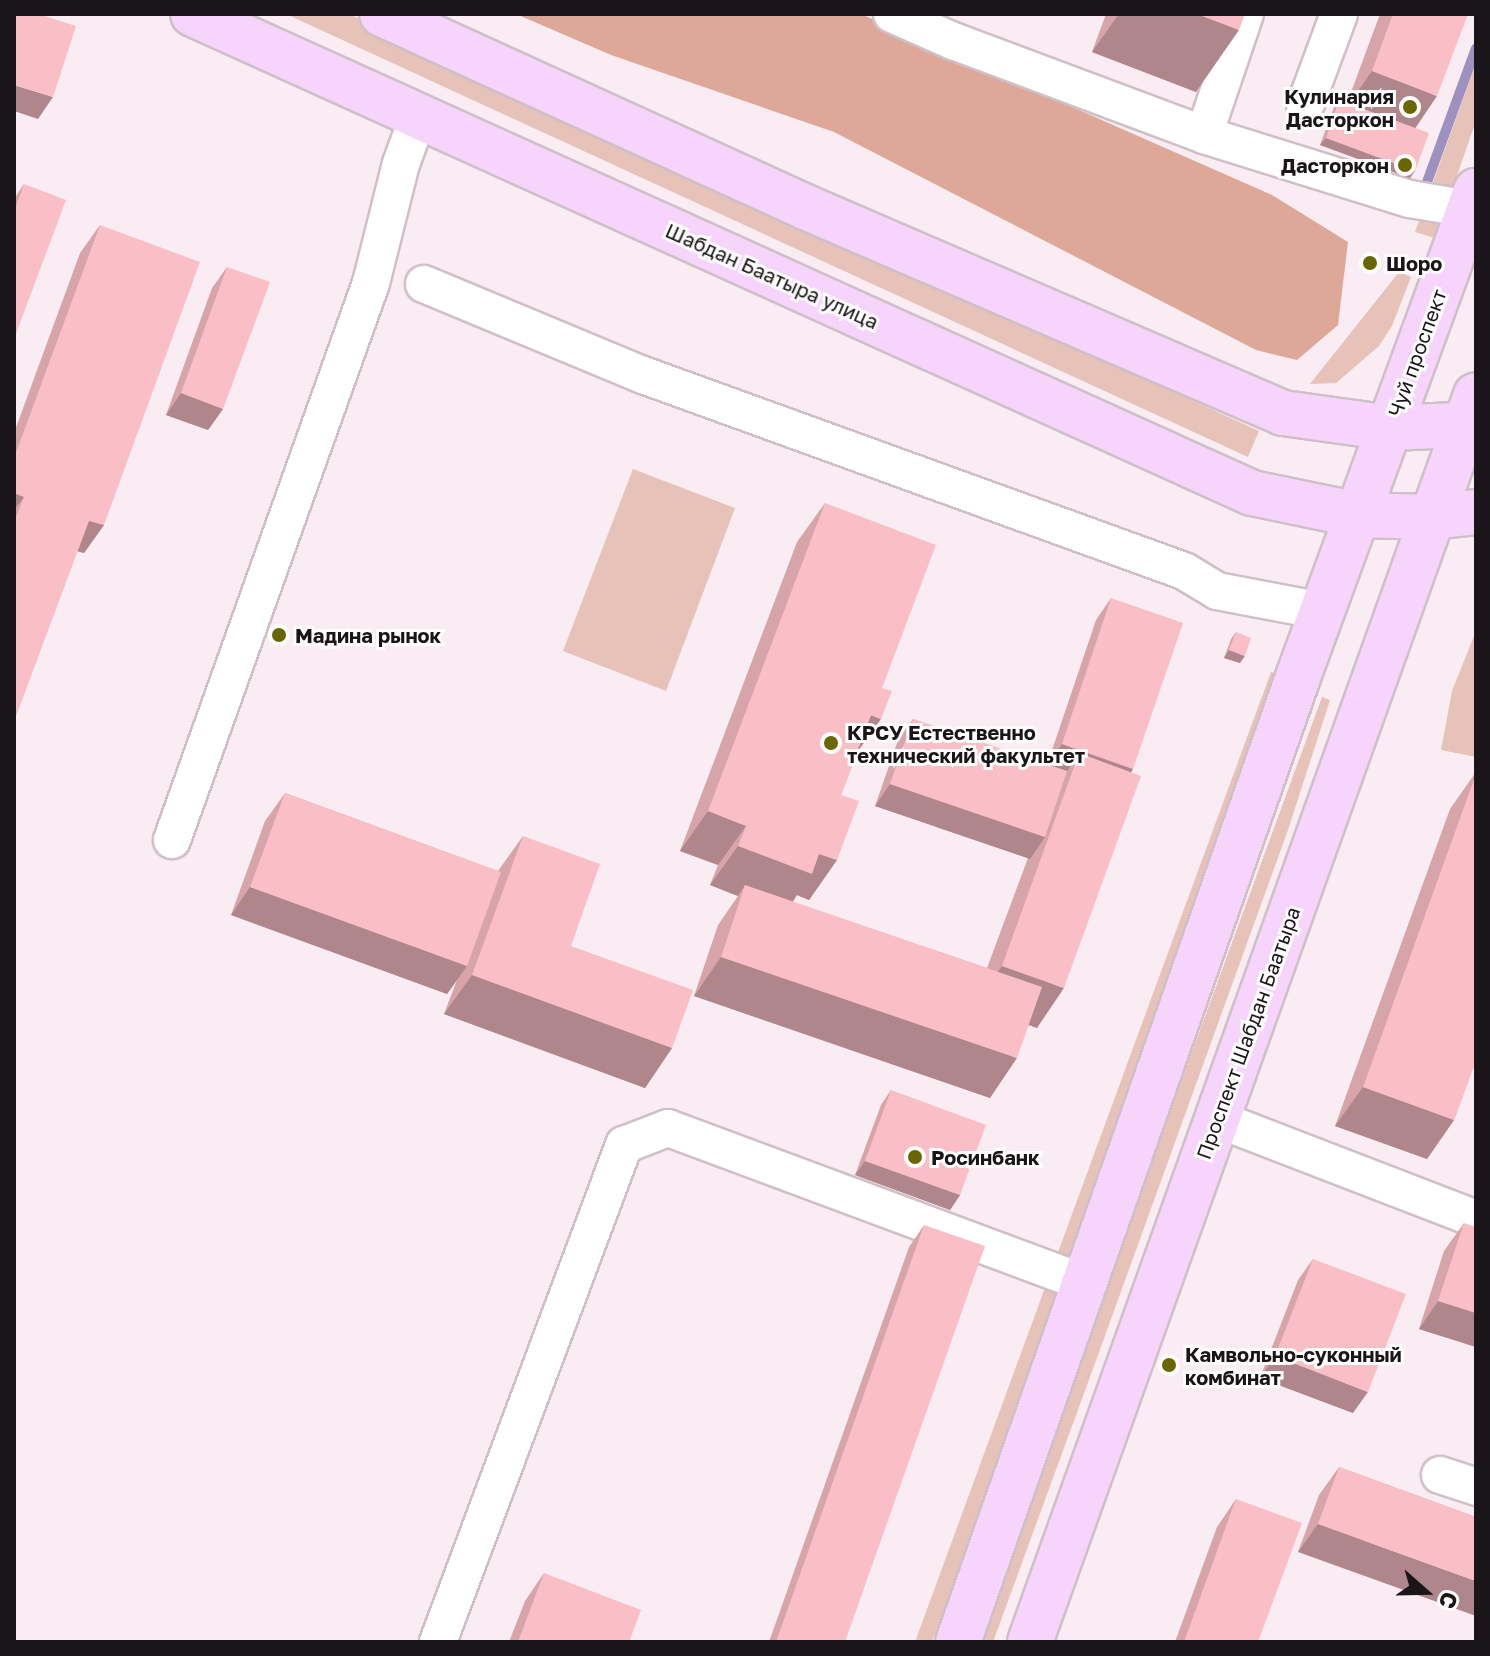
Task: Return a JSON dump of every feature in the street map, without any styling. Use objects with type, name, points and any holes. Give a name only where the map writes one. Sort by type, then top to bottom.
[{"type":"main road","name":"Шабдан Баатыра улица","points":[[193,14],[1252,493],[1358,515],[1432,517],[1476,512]]},
{"type":"main road","points":[[382,14],[803,206],[1283,413],[1391,428],[1472,415]]},
{"type":"main road","name":"Чуй проспект","points":[[1358,515],[1473,200]]},
{"type":"main road","name":"Проспект Шабдан Баатыра","points":[[1030,1642],[1432,517],[1472,415]]},
{"type":"main road","points":[[958,1642],[1358,515]]},
{"type":"street","points":[[892,14],[953,41],[1204,135],[1410,199],[1473,200]]},
{"type":"street","points":[[1204,135],[1245,14]]},
{"type":"street","points":[[1305,106],[1339,14]]},
{"type":"street","points":[[172,840],[371,283],[401,164],[418,117]]},
{"type":"street","points":[[424,284],[643,375],[1184,571],[1217,591],[1322,611]]},
{"type":"street","points":[[1217,1119],[1476,1219]]},
{"type":"street","points":[[438,1642],[624,1145],[668,1128],[1085,1283]]},
{"type":"street","points":[[1440,1475],[1476,1487]]},
{"type":"shaded area","points":[[286,14],[349,14],[1259,431],[1248,457]]},
{"type":"shaded area","points":[[516,14],[861,14],[1272,195],[1348,242],[1338,325],[1297,360],[1256,350],[834,132],[611,55]]},
{"type":"shaded area","points":[[1476,63],[1476,121],[1435,238],[1415,232]]},
{"type":"shaded area","points":[[1399,272],[1411,277],[1392,326],[1379,346],[1336,383],[1310,384]]},
{"type":"shaded area","points":[[633,469],[735,508],[666,691],[563,651]]},
{"type":"shaded area","points":[[1476,631],[1476,757],[1441,750],[1452,691]]},
{"type":"shaded area","points":[[1271,672],[1284,674],[932,1642],[915,1642]]},
{"type":"shaded area","points":[[1322,697],[1330,700],[1288,830],[993,1642],[976,1642]]},
{"type":"building","points":[[14,14],[38,14],[76,26],[53,97],[14,85]]},
{"type":"building","points":[[1197,14],[1245,14],[1239,30]]},
{"type":"building","points":[[1393,14],[1468,14],[1437,96],[1372,71]]},
{"type":"building","points":[[1339,100],[1429,133],[1415,171],[1326,138]]},
{"type":"building","points":[[24,184],[66,200],[14,339],[14,212]]},
{"type":"building","points":[[100,225],[200,262],[104,525],[89,521],[14,721],[14,522],[24,497],[14,493],[14,458]]},
{"type":"building","points":[[227,267],[270,282],[223,409],[181,393]]},
{"type":"building","points":[[825,503],[936,545],[882,688],[892,691],[881,719],[871,715],[841,795],[859,801],[837,860],[819,854],[812,874],[738,846],[746,826],[708,811]]},
{"type":"building","points":[[1111,598],[1183,623],[1133,769],[1062,744]]},
{"type":"building","points":[[1236,632],[1251,638],[1245,656],[1229,650]]},
{"type":"building","points":[[913,719],[1067,771],[1045,837],[890,784]]},
{"type":"building","points":[[1079,753],[1141,776],[1064,988],[1002,966]]},
{"type":"building","points":[[1476,774],[1476,1060],[1454,1120],[1363,1087]]},
{"type":"building","points":[[285,793],[501,872],[467,966],[250,887]]},
{"type":"building","points":[[523,836],[600,864],[571,946],[693,990],[672,1048],[472,975]]},
{"type":"building","points":[[745,885],[1042,987],[1017,1058],[721,957]]},
{"type":"building","name":"Росинбанк","points":[[891,1090],[986,1125],[960,1195],[865,1161]]},
{"type":"building","points":[[1464,1223],[1476,1227],[1476,1313],[1438,1301]]},
{"type":"building","points":[[924,1225],[985,1246],[845,1642],[776,1642]]},
{"type":"building","points":[[1313,1259],[1406,1294],[1368,1392],[1275,1356]]},
{"type":"building","points":[[1339,1467],[1476,1517],[1476,1581],[1318,1524]]},
{"type":"building","points":[[1236,1499],[1302,1523],[1258,1642],[1184,1642]]},
{"type":"building","points":[[544,1573],[641,1610],[629,1642],[518,1642]]},
{"type":"waterway","points":[[1423,193],[1476,48]]},
{"type":"place","name":"Кулинария Дасторкон","points":[[1410,107]]},
{"type":"place","name":"Дасторкон","points":[[1405,165]]},
{"type":"place","name":"Шоро","points":[[1370,263]]},
{"type":"place","name":"Мадина рынок","points":[[279,635]]},
{"type":"place","name":"КРСУ Естественно технический факультет","points":[[831,743]]},
{"type":"place","name":"Росинбанк","points":[[915,1157]]},
{"type":"place","name":"Камвольно-суконный комбинат","points":[[1169,1365]]}]
